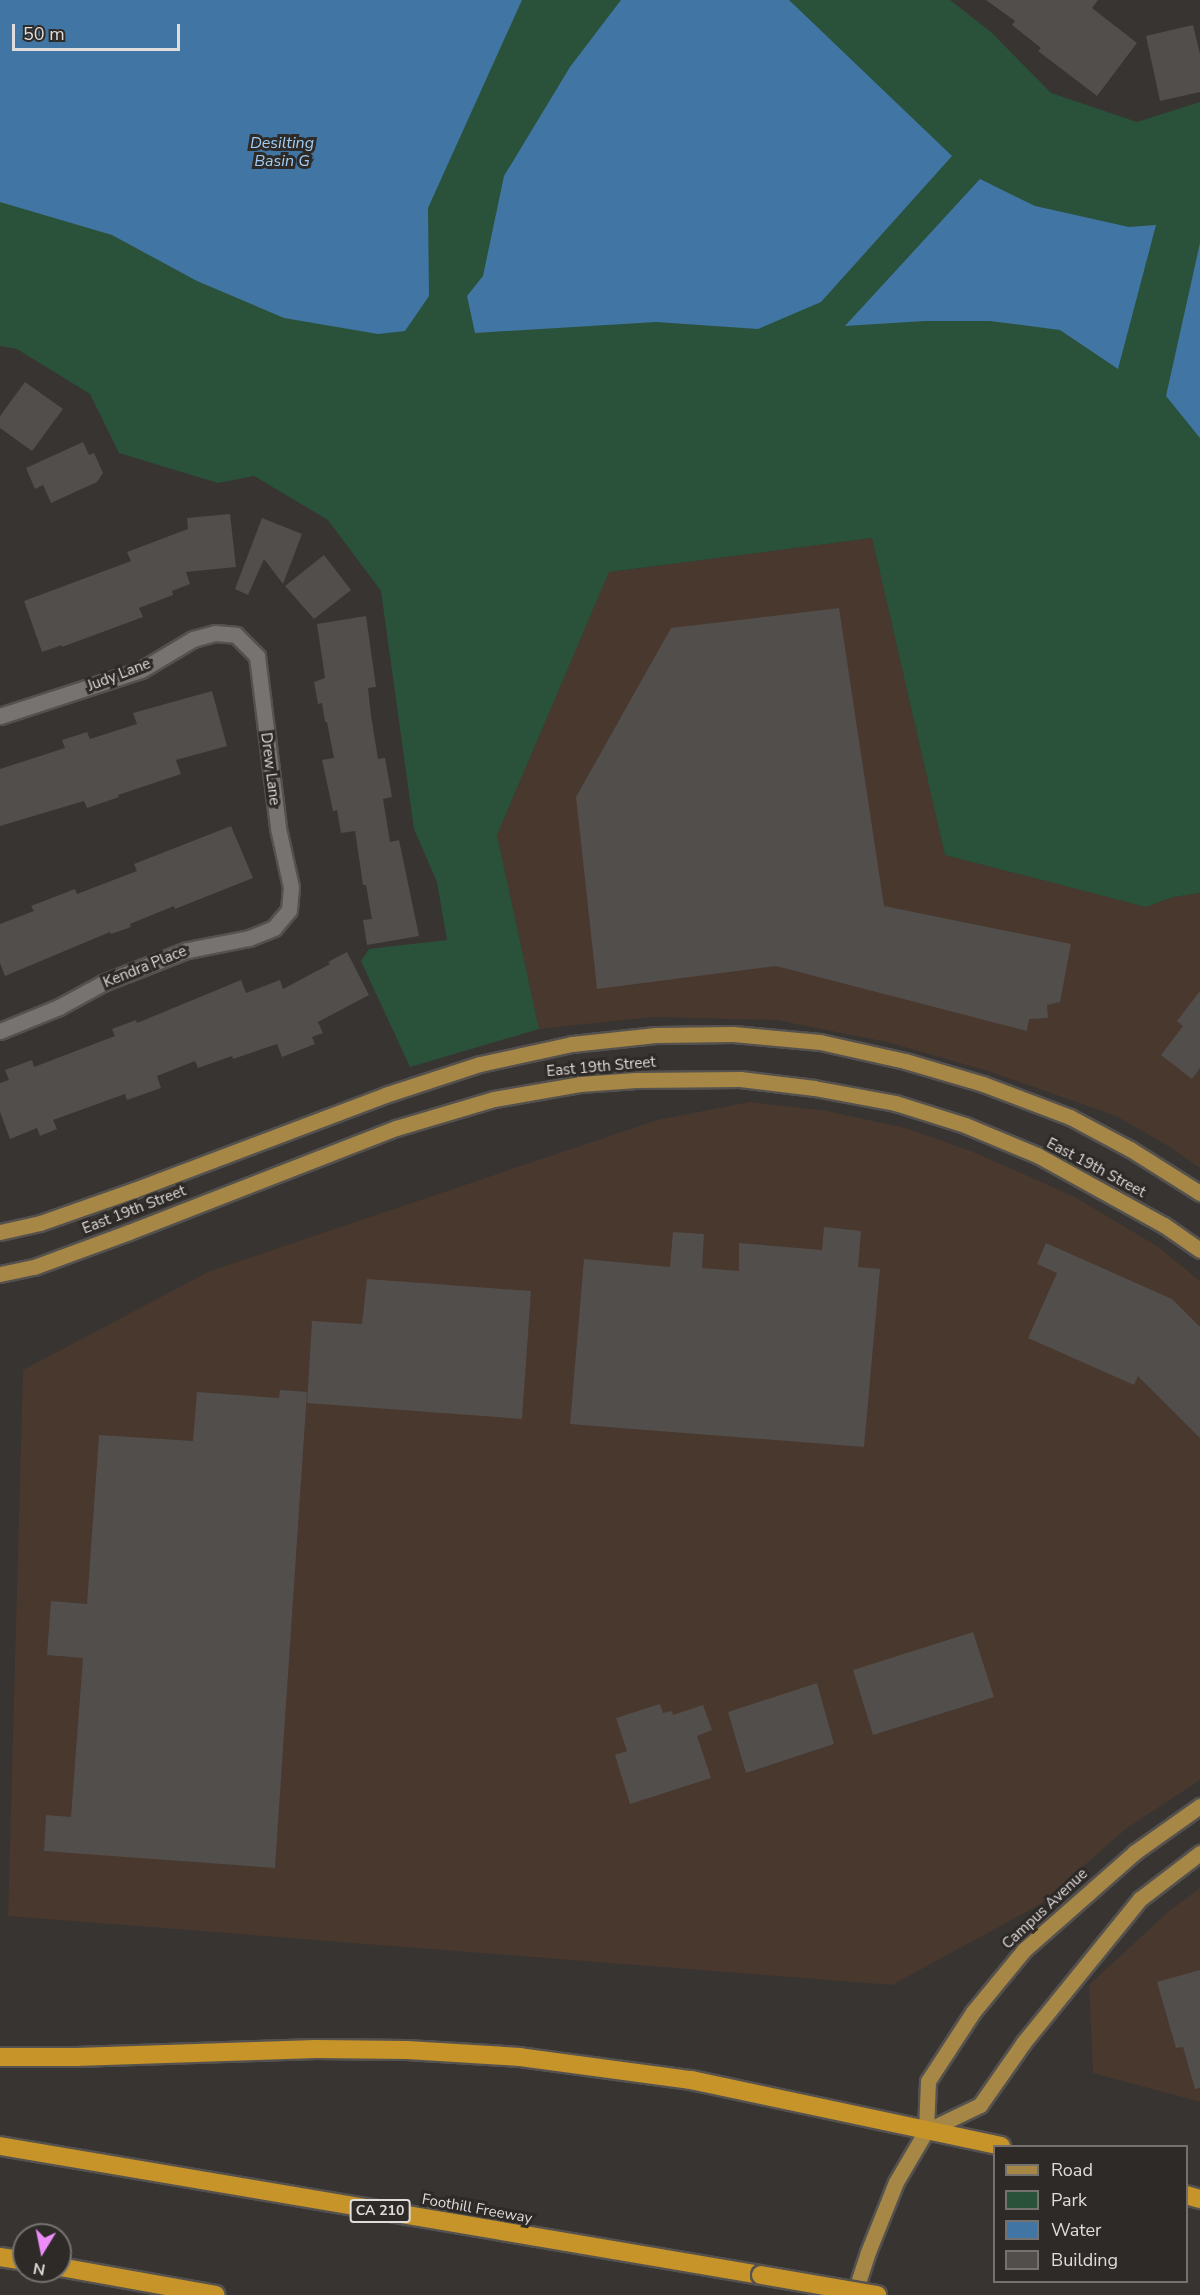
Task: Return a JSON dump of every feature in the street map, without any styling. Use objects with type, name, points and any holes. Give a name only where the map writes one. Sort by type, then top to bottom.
[{"type":"highway","points":[[0,2057],[76,2057],[316,2049],[407,2050],[520,2057],[691,2080],[996,2145]]},
{"type":"highway","name":"Foothill Freeway","points":[[0,2146],[877,2295]]},
{"type":"highway","points":[[72,2269],[216,2295]]},
{"type":"main road","name":"East 19th Street","points":[[0,1232],[40,1223],[365,1102],[480,1064],[572,1044],[656,1035],[733,1034],[820,1042],[905,1060],[983,1084],[1058,1112],[1130,1149],[1200,1193]]},
{"type":"main road","name":"East 19th Street","points":[[0,1274],[34,1267],[129,1232],[396,1128],[494,1099],[580,1084],[636,1080],[740,1079],[814,1088],[895,1103],[965,1125],[1037,1155],[1164,1225],[1200,1250]]},
{"type":"main road","name":"Campus Avenue","points":[[854,2295],[868,2252],[896,2182],[926,2131],[928,2081],[973,2012],[1024,1950],[1135,1852],[1200,1806]]},
{"type":"main road","points":[[926,2131],[980,2105],[1058,1998],[1140,1899],[1200,1853]]},
{"type":"street","name":"Judy Lane","points":[[0,716],[141,670],[193,639],[215,633],[236,635]]},
{"type":"street","name":"Drew Lane","points":[[236,635],[257,656],[278,828],[291,887],[289,910]]},
{"type":"street","name":"Kendra Place","points":[[0,1031],[58,1007],[103,983],[187,950],[249,938],[274,928],[289,910]]},
{"type":"shaded area","points":[[872,538],[945,855],[1146,907],[1173,897],[1200,893],[1200,1168],[1170,1147],[1116,1116],[991,1072],[887,1042],[776,1020],[653,1017],[539,1029],[497,835],[609,572]]},
{"type":"shaded area","points":[[750,1102],[827,1111],[905,1128],[971,1151],[1073,1196],[1157,1246],[1200,1281],[1200,1780],[1127,1828],[1039,1905],[892,1985],[8,1916],[23,1370],[210,1271],[657,1120]]},
{"type":"shaded area","points":[[1200,1888],[1200,2102],[1093,2073],[1089,1985],[1169,1911]]},
{"type":"green space","points":[[0,0],[950,0],[992,33],[1051,93],[1137,122],[1200,102],[1200,893],[1173,897],[1146,907],[945,855],[872,538],[609,572],[497,835],[539,1029],[410,1067],[361,961],[369,949],[447,940],[437,882],[414,829],[381,591],[328,520],[254,476],[218,483],[119,453],[90,394],[17,349],[0,346]]},
{"type":"water","name":"Desilting Basin G","points":[[0,0],[522,0],[428,208],[429,296],[405,331],[378,334],[284,318],[197,281],[112,235],[0,202]]},
{"type":"water","points":[[621,0],[789,0],[952,156],[821,302],[758,329],[656,322],[475,333],[467,296],[483,276],[504,176],[570,67]]},
{"type":"water","points":[[980,179],[1035,206],[1129,227],[1156,225],[1118,369],[1060,330],[990,321],[925,321],[845,326]]},
{"type":"water","points":[[1200,243],[1200,438],[1166,396]]},
{"type":"building","points":[[986,0],[1098,0],[1092,8],[1137,43],[1097,96],[1038,51],[1041,48],[1012,25],[1015,21]]},
{"type":"building","points":[[1193,25],[1200,54],[1200,92],[1160,101],[1146,36]]},
{"type":"building","points":[[25,382],[63,409],[32,451],[0,428],[0,416]]},
{"type":"building","points":[[83,442],[89,455],[94,453],[103,473],[97,482],[51,503],[43,485],[35,489],[26,468]]},
{"type":"building","points":[[230,514],[236,567],[186,572],[190,584],[172,591],[173,595],[139,608],[143,617],[62,647],[62,645],[42,652],[24,601],[131,561],[127,552],[188,529],[187,518]]},
{"type":"building","points":[[262,518],[302,534],[283,584],[264,559],[248,595],[235,589]]},
{"type":"building","points":[[324,555],[351,590],[314,619],[285,586]]},
{"type":"building","points":[[839,608],[884,906],[1071,944],[1060,1002],[1047,1005],[1048,1018],[1029,1019],[1027,1031],[776,966],[597,989],[576,797],[671,628]]},
{"type":"building","points":[[366,616],[376,687],[368,688],[371,715],[378,759],[385,758],[392,797],[383,799],[390,842],[399,840],[419,936],[367,945],[363,920],[372,919],[366,885],[363,885],[355,831],[341,833],[337,810],[333,811],[322,760],[334,758],[322,703],[318,704],[314,682],[325,678],[317,624]]},
{"type":"building","points":[[212,691],[227,746],[176,760],[181,774],[118,795],[119,797],[87,808],[84,801],[0,826],[0,769],[65,748],[62,740],[87,732],[90,739],[137,724],[133,713]]},
{"type":"building","points":[[231,826],[253,878],[175,909],[174,906],[130,924],[131,927],[111,934],[110,932],[5,976],[0,963],[0,924],[34,911],[31,906],[75,889],[77,894],[137,871],[134,864]]},
{"type":"building","points":[[347,952],[369,995],[318,1022],[323,1033],[312,1037],[315,1044],[282,1057],[277,1044],[198,1068],[195,1061],[157,1076],[161,1088],[127,1100],[125,1094],[53,1120],[57,1129],[40,1136],[37,1128],[10,1139],[0,1112],[0,1083],[9,1080],[5,1070],[32,1060],[34,1067],[115,1036],[112,1029],[136,1020],[137,1023],[241,980],[246,993],[280,980],[283,989],[330,964],[328,962]]},
{"type":"building","points":[[1200,991],[1200,1068],[1192,1079],[1161,1055],[1183,1026],[1177,1021]]},
{"type":"building","points":[[824,1227],[861,1231],[858,1267],[880,1269],[864,1447],[570,1424],[584,1259],[670,1267],[673,1232],[704,1234],[702,1268],[739,1271],[739,1243],[822,1250]]},
{"type":"building","points":[[1046,1243],[1172,1299],[1200,1327],[1200,1438],[1138,1376],[1134,1385],[1028,1338],[1057,1273],[1037,1264]]},
{"type":"building","points":[[367,1279],[531,1291],[522,1419],[307,1403],[312,1321],[362,1324]]},
{"type":"building","points":[[280,1390],[307,1392],[275,1868],[44,1851],[46,1815],[71,1817],[83,1658],[47,1655],[51,1601],[87,1604],[99,1435],[193,1441],[197,1392],[279,1398]]},
{"type":"building","points":[[973,1632],[994,1697],[873,1735],[853,1670]]},
{"type":"building","points":[[817,1683],[834,1744],[746,1773],[728,1712]]},
{"type":"building","points":[[660,1704],[663,1713],[672,1711],[673,1715],[703,1705],[712,1730],[697,1736],[711,1778],[630,1804],[615,1755],[627,1751],[616,1718]]},
{"type":"building","points":[[1200,1970],[1200,2088],[1195,2089],[1183,2047],[1176,2048],[1157,1982]]}]
